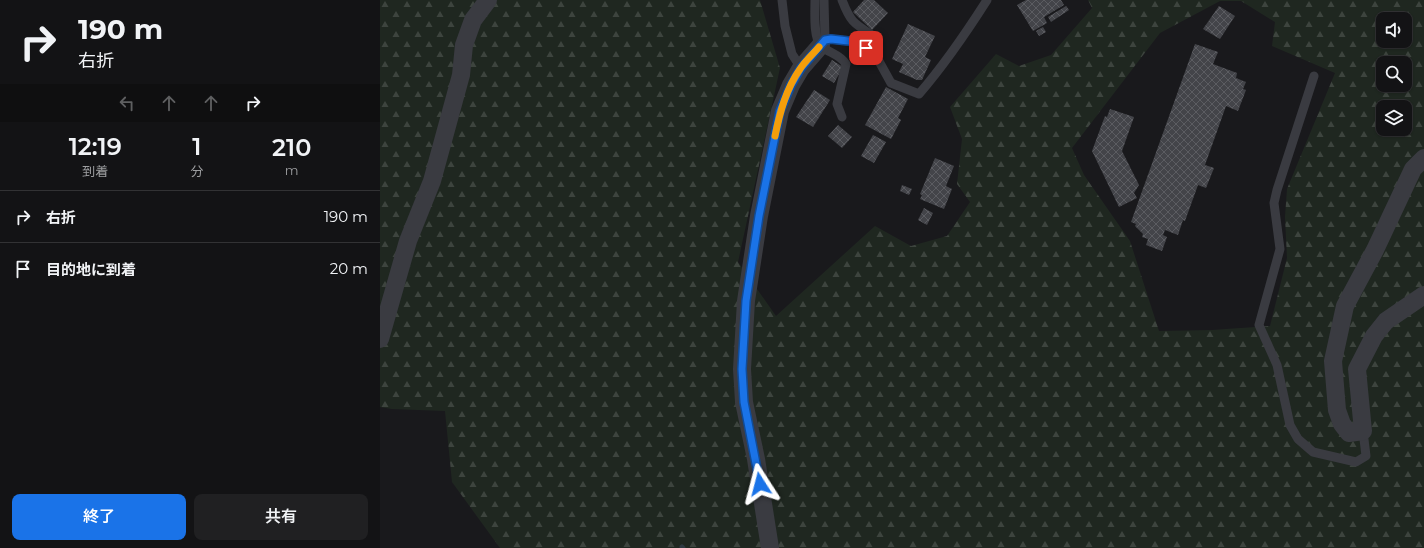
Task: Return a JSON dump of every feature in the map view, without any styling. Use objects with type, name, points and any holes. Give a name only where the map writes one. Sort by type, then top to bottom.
[{"type":"street","points":[[380,339],[408,241],[432,181],[461,75],[464,45],[473,20],[488,0]]},
{"type":"street","points":[[770,548],[756,459],[744,402],[742,369],[746,301],[759,216],[780,111],[791,85],[801,68],[823,43]]},
{"type":"street","points":[[1424,158],[1412,169],[1375,250],[1345,306],[1333,361],[1337,410],[1342,424],[1349,433],[1363,431],[1357,369],[1374,336],[1386,321],[1424,295]]},
{"type":"lane","points":[[782,0],[785,26],[792,54],[801,68]]},
{"type":"lane","points":[[815,0],[817,40],[842,58],[846,64],[837,104],[842,117]]},
{"type":"lane","points":[[823,43],[824,0]]},
{"type":"lane","points":[[842,0],[847,14],[852,22],[872,35]]},
{"type":"lane","points":[[823,43],[831,39],[857,42],[875,54],[892,83],[919,94],[930,82],[968,30],[987,0]]},
{"type":"lane","points":[[1314,76],[1274,203],[1280,249],[1259,325],[1277,365],[1290,425],[1298,439],[1313,452],[1356,462],[1366,456],[1363,431]]},
{"type":"green space","points":[[380,0],[760,0],[780,68],[738,262],[776,316],[875,226],[911,246],[947,236],[970,202],[957,184],[962,139],[950,107],[996,54],[1019,66],[1051,55],[1092,8],[1088,0],[1424,0],[1424,548],[500,548],[452,482],[445,411],[392,409],[380,407]],"holes":[[[1220,1],[1241,1],[1275,22],[1272,46],[1335,73],[1287,189],[1285,217],[1287,258],[1270,326],[1212,330],[1159,331],[1130,241],[1084,175],[1072,148],[1160,33]]]},
{"type":"building","points":[[864,0],[874,0],[888,13],[872,30],[853,12]]},
{"type":"building","points":[[1026,0],[1061,0],[1064,5],[1044,17],[1047,23],[1033,31],[1017,5]]},
{"type":"building","points":[[1066,6],[1069,10],[1051,22],[1048,17]]},
{"type":"building","points":[[1219,6],[1235,16],[1220,39],[1203,29]]},
{"type":"building","points":[[908,24],[935,36],[925,57],[931,60],[922,80],[917,80],[899,72],[903,64],[892,59]]},
{"type":"building","points":[[1043,27],[1046,32],[1039,36],[1036,31]]},
{"type":"building","points":[[1195,44],[1218,52],[1213,64],[1237,73],[1236,78],[1246,82],[1243,89],[1246,90],[1238,111],[1226,106],[1205,165],[1214,168],[1206,188],[1198,185],[1185,221],[1183,220],[1178,235],[1165,230],[1163,235],[1167,237],[1162,251],[1146,245],[1148,239],[1142,237],[1143,234],[1135,226],[1136,224],[1131,222]]},
{"type":"building","points":[[832,60],[843,67],[834,83],[822,76]]},
{"type":"building","points":[[886,87],[908,99],[898,118],[901,120],[891,139],[865,125]]},
{"type":"building","points":[[814,90],[830,100],[813,127],[796,117]]},
{"type":"building","points":[[1110,109],[1134,117],[1122,151],[1139,185],[1134,193],[1137,198],[1119,207],[1092,151],[1105,116],[1107,117]]},
{"type":"building","points":[[838,125],[852,137],[842,148],[828,136]]},
{"type":"building","points":[[873,135],[886,142],[874,163],[861,156]]},
{"type":"building","points":[[935,158],[954,166],[946,186],[952,189],[944,209],[920,199],[922,195],[920,194]]},
{"type":"building","points":[[902,185],[912,189],[909,195],[900,191]]},
{"type":"building","points":[[924,208],[933,213],[927,225],[918,220]]},
{"type":"slow traffic","points":[[775,136],[780,111],[791,85],[801,68],[819,47]]},
{"type":"route","points":[[760,484],[744,402],[742,369],[746,301],[759,216],[780,111],[791,85],[801,68],[825,40],[831,39],[857,42],[866,48]]}]
